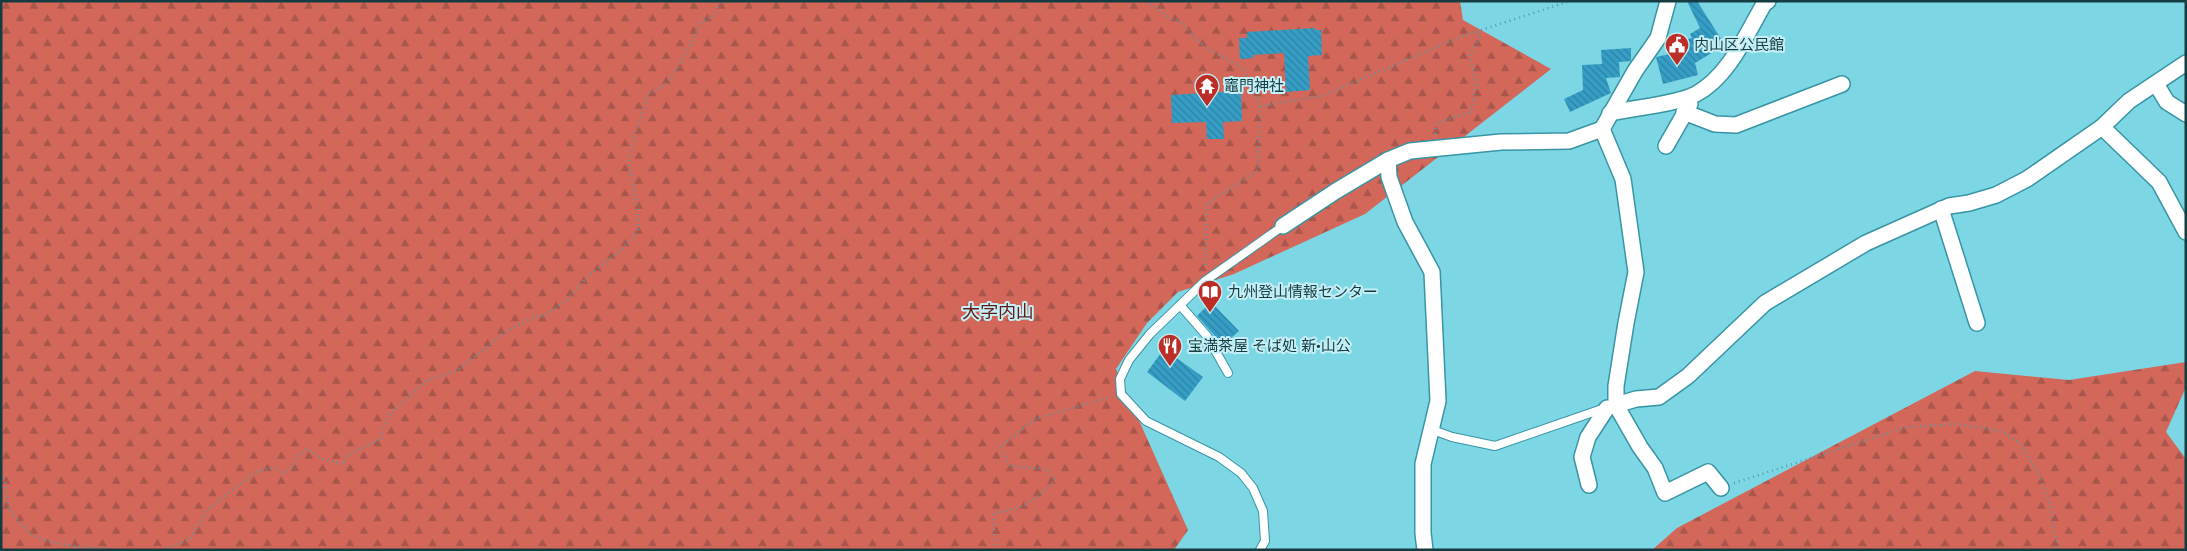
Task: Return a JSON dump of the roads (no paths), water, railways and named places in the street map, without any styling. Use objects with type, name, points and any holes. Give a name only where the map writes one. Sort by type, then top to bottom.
[{"type":"street","points":[[1283,226],[1336,190],[1388,160],[1410,151],[1501,142],[1569,140],[1602,129],[1610,113],[1658,38],[1668,1]]},
{"type":"street","points":[[1666,146],[1696,94],[1723,71],[1764,4],[1768,1]]},
{"type":"street","points":[[1611,406],[1636,399],[1659,396],[1688,376],[1765,303],[1866,243],[1941,210],[1996,195],[2026,179],[2102,127],[2129,102],[2186,63]]},
{"type":"street","points":[[1684,112],[1715,124],[1736,125],[1842,84]]},
{"type":"street","points":[[2156,84],[2167,102],[2186,114]]},
{"type":"street","points":[[1610,113],[1682,99],[1696,94]]},
{"type":"street","points":[[2102,127],[2159,182],[2186,232]]},
{"type":"street","points":[[1589,485],[1582,457],[1588,436],[1611,406],[1636,272],[1623,179],[1602,129]]},
{"type":"street","points":[[1388,160],[1389,177],[1405,222],[1432,272],[1438,401],[1430,429],[1424,464],[1423,533],[1425,550]]},
{"type":"street","points":[[1941,210],[1976,323]]},
{"type":"street","points":[[1611,406],[1655,468],[1665,493],[1708,472],[1721,488]]},
{"type":"lane","points":[[1260,550],[1265,541],[1264,511],[1254,488],[1241,473],[1219,457],[1146,421],[1121,394],[1120,379],[1129,360],[1150,334],[1205,281],[1283,226]]},
{"type":"lane","points":[[1180,305],[1207,336],[1228,373]]},
{"type":"lane","points":[[1430,429],[1452,437],[1495,446],[1611,406]]},
{"type":"place","name":"内山区公民館","points":[[1677,66]]},
{"type":"place","name":"竈門神社","points":[[1207,107]]},
{"type":"place","name":"九州登山情報センター","points":[[1210,313]]},
{"type":"place","name":"宝満茶屋 そば処 新•山公","points":[[1170,367]]},
{"type":"district","name":"大字内山","points":[[998,312]]}]
